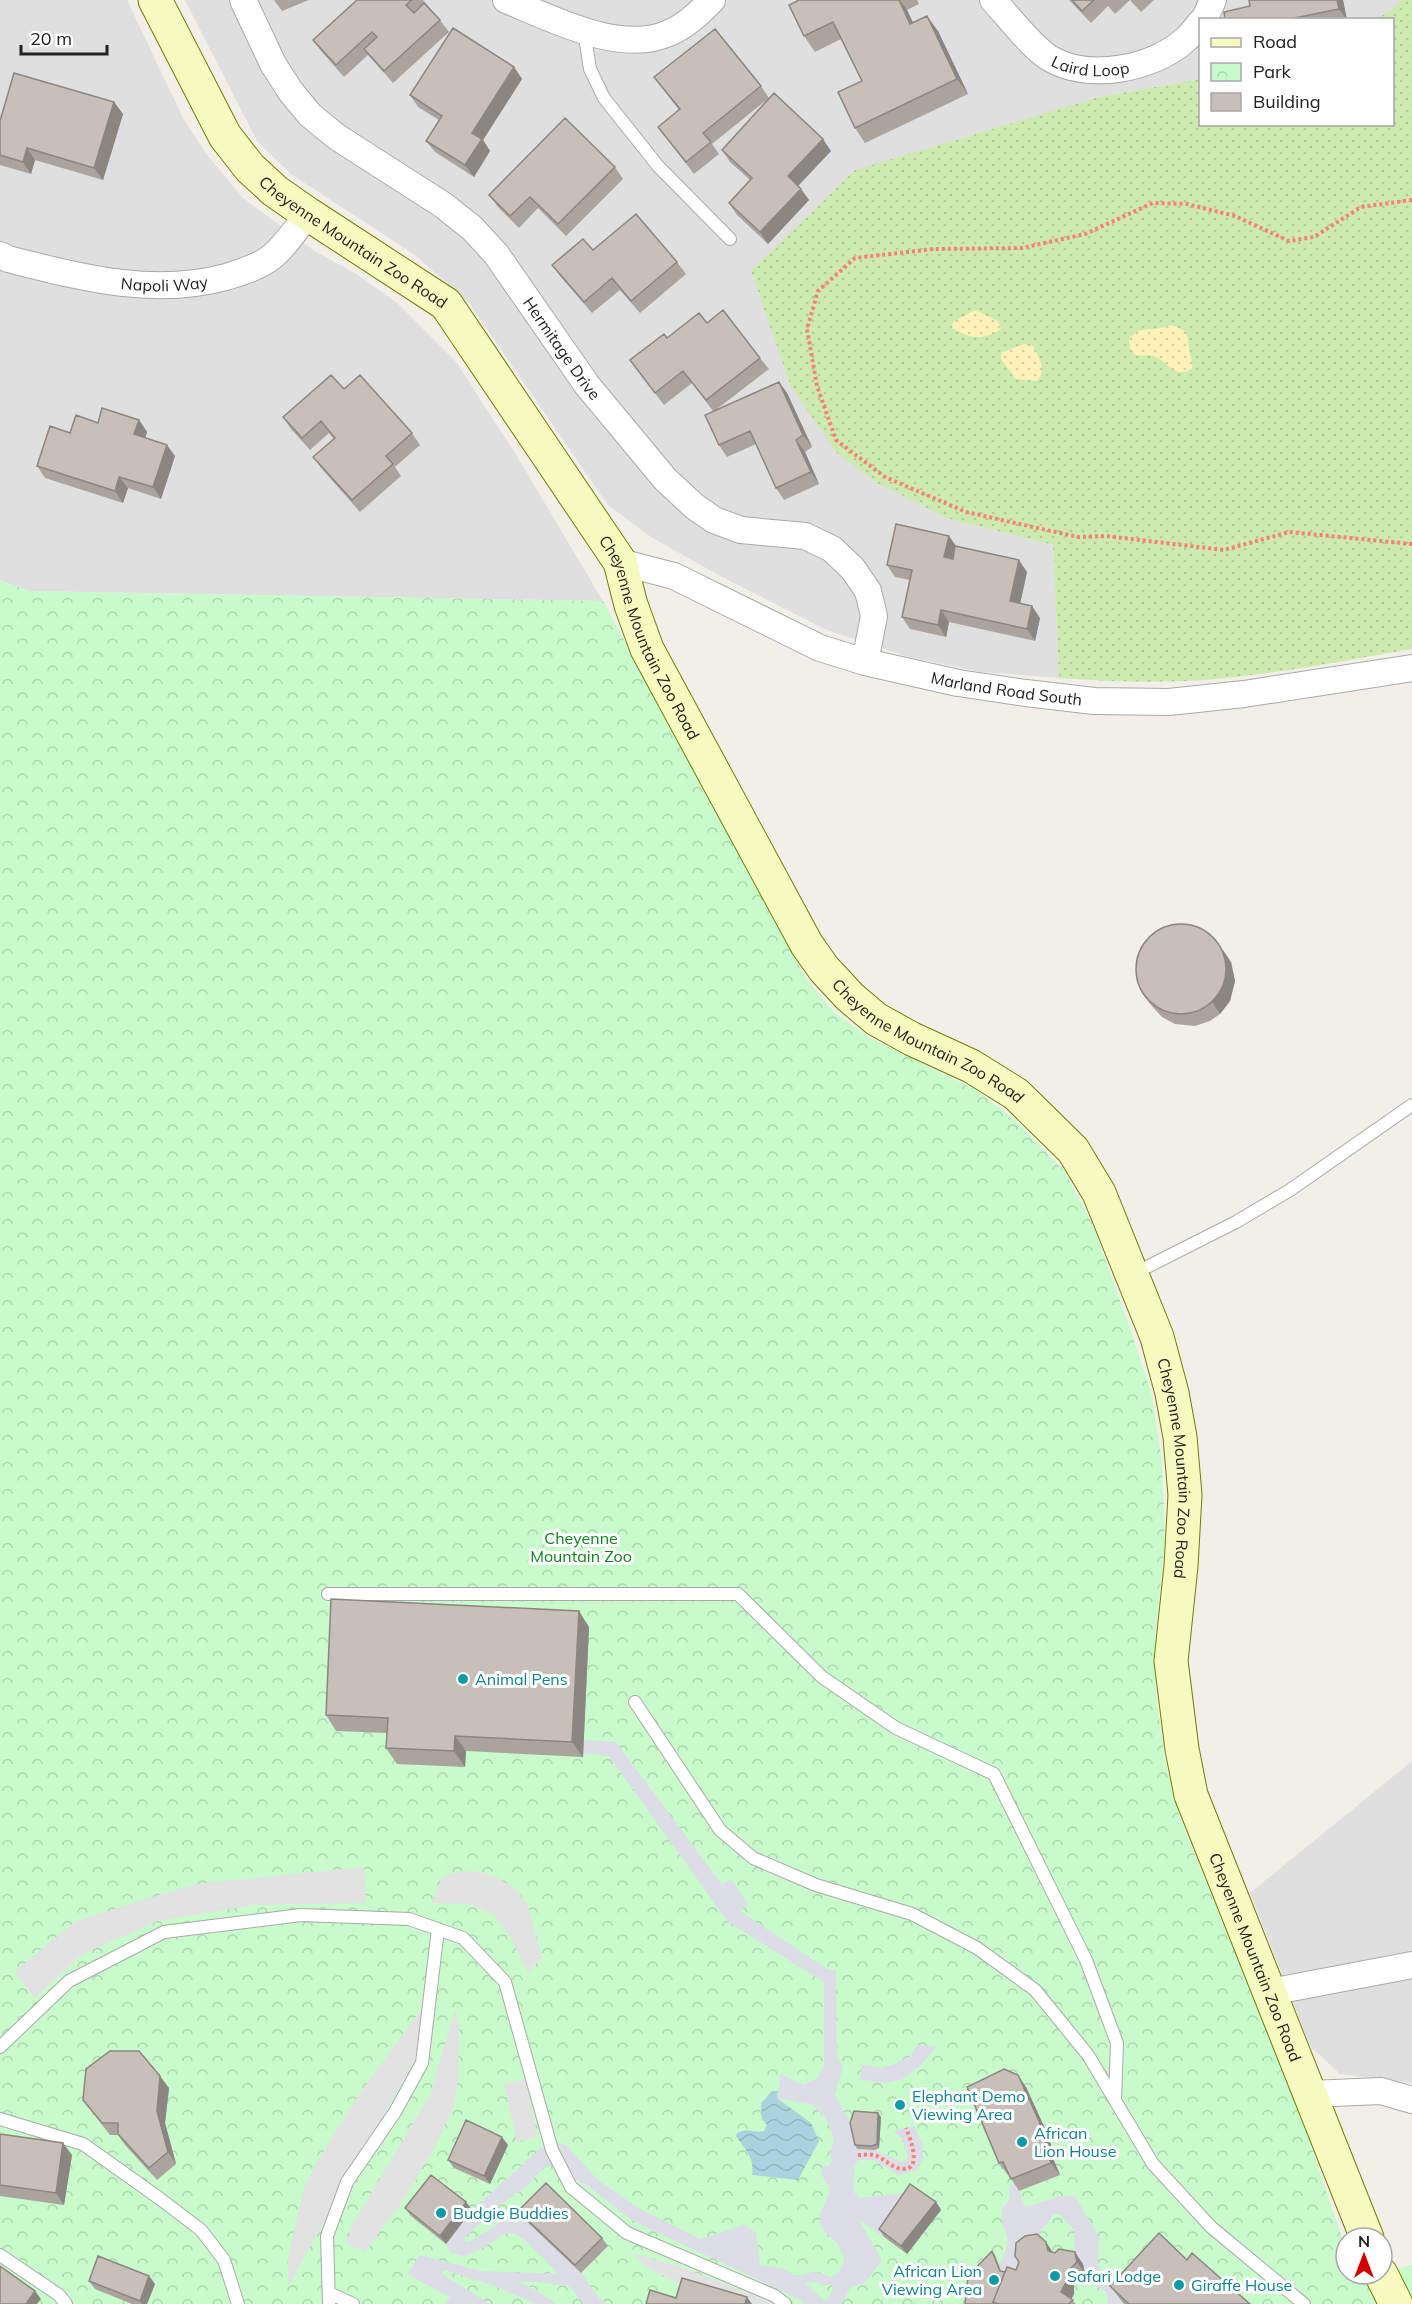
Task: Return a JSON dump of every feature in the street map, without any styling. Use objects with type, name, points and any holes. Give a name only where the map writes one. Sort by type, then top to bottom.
[{"type":"street","name":"Cheyenne Mountain Zoo Road","points":[[154,0],[204,100],[225,136],[250,168],[308,214],[446,304],[620,562],[631,605],[647,649],[807,945],[824,969],[850,997],[876,1019],[912,1039],[971,1066],[1016,1094],[1073,1150],[1100,1193],[1156,1337],[1172,1393],[1180,1437],[1185,1495],[1181,1566],[1171,1662],[1182,1749],[1191,1795],[1362,2226]]},
{"type":"street","name":"Hermitage Drive","points":[[243,0],[273,64],[291,92],[310,115],[337,137],[443,205],[472,228],[496,254],[587,385],[665,479],[694,506],[714,520],[741,530],[805,536],[832,549],[853,568],[868,591],[874,616],[865,662]]},
{"type":"street","points":[[506,0],[584,31],[619,39],[646,39],[667,34],[690,22],[712,0]]},
{"type":"street","name":"Laird Loop","points":[[993,0],[1050,59],[1076,69],[1102,71],[1131,67],[1160,56],[1184,41],[1199,24]]},
{"type":"street","points":[[1205,18],[1213,0]]},
{"type":"street","name":"Napoli Way","points":[[0,255],[111,283],[162,286],[209,281],[248,271],[269,259],[308,214]]},
{"type":"street","name":"Marland Road South","points":[[620,562],[674,576],[820,648],[865,662],[958,683],[1083,700],[1169,702],[1244,694],[1412,668]]},
{"type":"street","points":[[1270,1992],[1412,1965]]},
{"type":"street","points":[[1310,2094],[1381,2091],[1412,2100]]},
{"type":"street","points":[[1387,2286],[1396,2304]]},
{"type":"lane","points":[[584,31],[590,69],[604,98],[658,166],[730,240]]},
{"type":"lane","points":[[1132,1274],[1236,1222],[1290,1190],[1412,1105]]},
{"type":"lane","points":[[328,1594],[738,1594],[822,1677],[896,1728],[994,1774],[1086,1960],[1117,2043],[1115,2100]]},
{"type":"lane","points":[[635,1702],[720,1830],[753,1858],[816,1885],[912,1914],[977,1948],[1035,1990],[1088,2055],[1153,2164],[1211,2227],[1304,2304]]},
{"type":"lane","points":[[0,2047],[69,1981],[164,1932],[301,1915],[409,1919],[464,1938],[506,1982],[552,2150],[571,2187],[627,2233],[775,2296],[785,2304]]},
{"type":"lane","points":[[353,2304],[329,2298],[327,2236],[347,2182],[395,2112],[422,2063],[438,1929]]},
{"type":"lane","points":[[0,2119],[83,2144],[201,2230],[224,2260],[238,2304]]},
{"type":"lane","points":[[0,2255],[58,2295],[66,2304]]},
{"type":"path","points":[[1412,200],[1361,207],[1314,237],[1289,241],[1235,216],[1187,204],[1153,203],[1085,234],[1022,248],[933,249],[855,258],[818,291],[807,329],[817,386],[836,441],[885,477],[966,512],[1078,537],[1106,536],[1224,550],[1289,532],[1412,543]]},
{"type":"path","points":[[858,2155],[875,2155],[898,2168],[906,2168],[912,2164],[915,2157],[906,2128]]},
{"type":"shaded area","points":[[0,0],[127,0],[183,118],[207,155],[243,198],[313,250],[358,275],[397,303],[456,362],[515,453],[603,601],[29,591],[0,580]]},
{"type":"shaded area","points":[[185,0],[1401,0],[1378,18],[1199,18],[1199,79],[1099,97],[949,519],[1053,545],[1059,678],[981,672],[909,657],[827,630],[722,577],[651,537],[608,505],[469,303],[415,255],[291,174],[257,141]]},
{"type":"shaded area","points":[[584,1740],[616,1742],[722,1885],[731,1879],[748,1904],[740,1911],[827,1969],[836,1970],[837,2058],[843,2066],[835,2095],[855,2132],[857,2149],[875,2150],[902,2162],[906,2161],[908,2157],[902,2138],[893,2131],[914,2126],[922,2144],[923,2158],[917,2170],[898,2175],[874,2160],[858,2160],[855,2164],[853,2191],[859,2198],[916,2192],[884,2237],[859,2220],[882,2260],[864,2284],[856,2285],[849,2290],[842,2304],[805,2304],[801,2300],[633,2221],[586,2185],[547,2164],[527,2186],[494,2209],[463,2240],[469,2242],[503,2221],[514,2217],[524,2219],[581,2273],[600,2299],[608,2304],[584,2304],[570,2287],[541,2282],[516,2282],[531,2287],[556,2304],[535,2304],[495,2286],[444,2270],[442,2274],[490,2304],[446,2304],[450,2297],[407,2274],[420,2255],[481,2271],[559,2274],[522,2238],[513,2233],[504,2234],[484,2248],[464,2256],[451,2253],[446,2244],[472,2210],[541,2148],[564,2143],[598,2180],[640,2209],[700,2239],[745,2225],[756,2233],[760,2265],[783,2268],[793,2275],[804,2275],[814,2271],[830,2277],[839,2272],[844,2264],[838,2244],[824,2231],[820,2223],[820,2213],[829,2195],[829,2187],[821,2174],[822,2168],[830,2165],[832,2160],[830,2153],[834,2138],[825,2117],[811,2104],[777,2098],[781,2074],[803,2085],[818,2078],[824,2065],[824,1982],[728,1922],[609,1756],[583,1753]],"holes":[[[816,2282],[832,2285],[832,2291],[826,2302],[805,2283]]]},
{"type":"shaded area","points":[[1412,1761],[1412,2083],[1340,2074],[1310,2046],[1250,1893]]},
{"type":"shaded area","points":[[364,1867],[366,1903],[254,1905],[158,1921],[81,1955],[35,1998],[14,1972],[76,1921],[195,1884]]},
{"type":"shaded area","points":[[462,1871],[481,1872],[496,1877],[516,1889],[528,1906],[542,1957],[528,1973],[512,1940],[495,1915],[469,1904],[431,1903],[442,1878]]},
{"type":"shaded area","points":[[455,2009],[459,2025],[458,2083],[453,2109],[433,2150],[404,2199],[365,2252],[346,2243],[352,2225],[430,2095]]},
{"type":"shaded area","points":[[421,2010],[421,2034],[416,2058],[288,2286],[288,2258],[304,2188],[317,2162],[362,2090]]},
{"type":"shaded area","points":[[917,2045],[937,2047],[920,2066],[903,2079],[884,2083],[860,2079],[862,2065],[881,2068],[894,2064],[910,2056]]},
{"type":"shaded area","points":[[525,2079],[538,2137],[517,2142],[504,2084]]},
{"type":"shaded area","points":[[1016,2183],[1025,2207],[1061,2196],[1075,2196],[1099,2237],[1098,2265],[1105,2277],[1129,2294],[1124,2304],[1108,2304],[1106,2292],[1082,2279],[1085,2274],[1075,2253],[1074,2230],[1061,2215],[1054,2214],[1037,2236],[1023,2268],[1003,2275],[998,2263],[1003,2259],[1008,2241],[1002,2223],[1002,2209],[1010,2199],[1009,2187]]},
{"type":"shaded area","points":[[632,2253],[681,2267],[776,2304],[739,2304],[690,2290],[645,2266]]},
{"type":"green space","points":[[1401,0],[1412,0],[1412,649],[1299,668],[1214,679],[1138,682],[1059,678],[1053,545],[949,519],[877,483],[837,453],[791,387],[751,271],[855,170],[1099,97],[1199,79],[1199,126],[1394,126],[1394,18],[1378,18]]},
{"type":"green space","name":"Cheyenne Mountain Zoo","points":[[0,580],[29,591],[603,601],[807,980],[833,1011],[868,1037],[976,1090],[1016,1121],[1064,1171],[1092,1223],[1152,1396],[1162,1462],[1165,1540],[1155,1640],[1156,1696],[1165,1760],[1180,1818],[1302,2119],[1338,2226],[1334,2226],[1334,2286],[1394,2286],[1394,2270],[1412,2265],[1412,2304],[0,2304]]},
{"type":"sand","points":[[975,310],[996,320],[1002,328],[989,335],[977,337],[952,328],[953,322]]},
{"type":"sand","points":[[1170,325],[1182,329],[1187,335],[1192,368],[1186,371],[1176,371],[1154,356],[1135,355],[1130,349],[1129,339],[1135,333]]},
{"type":"sand","points":[[1024,344],[1033,346],[1040,359],[1042,368],[1037,381],[1016,379],[1001,359],[1001,353]]},
{"type":"water","points":[[772,2091],[778,2091],[777,2098],[811,2123],[819,2141],[798,2180],[752,2175],[751,2158],[736,2136],[737,2133],[745,2131],[764,2131],[767,2125],[762,2119],[761,2103]]},
{"type":"building","points":[[357,0],[412,0],[406,5],[414,13],[424,3],[440,20],[384,71],[364,49],[377,37],[372,32],[336,65],[313,40]]},
{"type":"building","points":[[799,0],[899,0],[910,24],[927,16],[957,79],[855,128],[838,92],[862,81],[833,22],[804,36],[789,5]]},
{"type":"building","points":[[1072,0],[1094,0],[1082,11]]},
{"type":"building","points":[[1249,0],[1337,0],[1339,9],[1295,18],[1225,18],[1224,12],[1250,6]]},
{"type":"building","points":[[453,28],[514,67],[472,133],[482,139],[465,165],[426,141],[442,116],[410,95]]},
{"type":"building","points":[[715,29],[761,86],[703,133],[711,142],[686,162],[658,127],[680,109],[654,77]]},
{"type":"building","points":[[14,73],[114,102],[94,168],[27,148],[23,162],[0,155],[0,121]]},
{"type":"building","points":[[774,93],[823,139],[788,176],[801,189],[760,232],[729,203],[752,178],[722,150]]},
{"type":"building","points":[[565,118],[615,167],[558,224],[530,197],[510,216],[489,195]]},
{"type":"building","points":[[636,214],[677,262],[631,301],[612,278],[584,302],[552,265],[583,239],[593,250]]},
{"type":"building","points":[[723,310],[760,358],[706,400],[683,371],[655,393],[630,360],[664,334],[667,338],[699,313],[707,323]]},
{"type":"building","points":[[331,375],[344,389],[360,375],[412,433],[386,456],[393,464],[352,500],[313,457],[335,438],[321,421],[302,438],[283,417]]},
{"type":"building","points":[[779,382],[803,435],[796,440],[811,472],[776,488],[750,431],[719,445],[705,415]]},
{"type":"building","points":[[102,408],[139,420],[134,434],[167,445],[153,487],[119,477],[115,491],[37,466],[50,426],[70,433],[76,415],[98,423]]},
{"type":"building","points":[[896,524],[949,536],[944,557],[953,559],[955,546],[1019,560],[1010,601],[1032,606],[1027,629],[941,610],[938,625],[902,617],[912,570],[887,565]]},
{"type":"building","points":[[1181,924],[1198,927],[1213,937],[1223,952],[1226,969],[1223,986],[1213,1001],[1198,1011],[1181,1014],[1164,1011],[1149,1001],[1139,986],[1136,969],[1139,952],[1149,937],[1164,927]]},
{"type":"building","name":"Animal Pens","points":[[331,1599],[579,1611],[572,1742],[455,1736],[454,1751],[386,1748],[388,1718],[326,1715]]},
{"type":"building","points":[[110,2051],[139,2051],[160,2076],[157,2111],[168,2152],[149,2168],[118,2134],[118,2123],[102,2123],[83,2100],[86,2069]]},
{"type":"building","name":"African Lion House","points":[[1004,2069],[1018,2075],[1039,2121],[1051,2163],[1011,2179],[1003,2162],[999,2163],[967,2087]]},
{"type":"building","points":[[854,2111],[878,2113],[877,2144],[855,2145],[850,2123]]},
{"type":"building","points":[[466,2120],[502,2137],[484,2176],[448,2160]]},
{"type":"building","points":[[0,2134],[63,2143],[56,2193],[0,2185]]},
{"type":"building","name":"Budgie Buddies","points":[[431,2175],[466,2202],[440,2236],[405,2208]]},
{"type":"building","points":[[546,2183],[602,2238],[575,2265],[518,2211]]},
{"type":"building","points":[[910,2184],[936,2202],[901,2246],[879,2229]]},
{"type":"building","name":"Giraffe House","points":[[1159,2233],[1187,2260],[1192,2253],[1250,2304],[1129,2304],[1110,2286]]},
{"type":"building","name":"Safari Lodge","points":[[1037,2234],[1046,2242],[1048,2251],[1055,2253],[1059,2249],[1075,2252],[1077,2262],[1066,2273],[1066,2282],[1061,2292],[1073,2300],[1068,2304],[999,2304],[993,2302],[1007,2267],[1016,2270],[1019,2262],[1015,2256],[1016,2243],[1025,2236]]},
{"type":"building","name":"African Lion Viewing Area","points":[[992,2251],[1000,2271],[1005,2272],[994,2304],[965,2304],[968,2276]]},
{"type":"building","points":[[98,2256],[149,2276],[140,2301],[89,2281]]},
{"type":"building","points":[[0,2266],[35,2291],[26,2304],[0,2304]]},
{"type":"building","points":[[682,2278],[747,2297],[745,2304],[646,2304],[650,2290],[676,2298]]},
{"type":"place","name":"Animal Pens","points":[[463,1679]]},
{"type":"place","name":"Elephant Demo Viewing Area","points":[[900,2105]]},
{"type":"place","name":"African Lion House","points":[[1022,2142]]},
{"type":"place","name":"Budgie Buddies","points":[[441,2213]]},
{"type":"place","name":"Safari Lodge","points":[[1055,2276]]},
{"type":"place","name":"African Lion Viewing Area","points":[[994,2280]]},
{"type":"place","name":"Giraffe House","points":[[1179,2285]]}]
